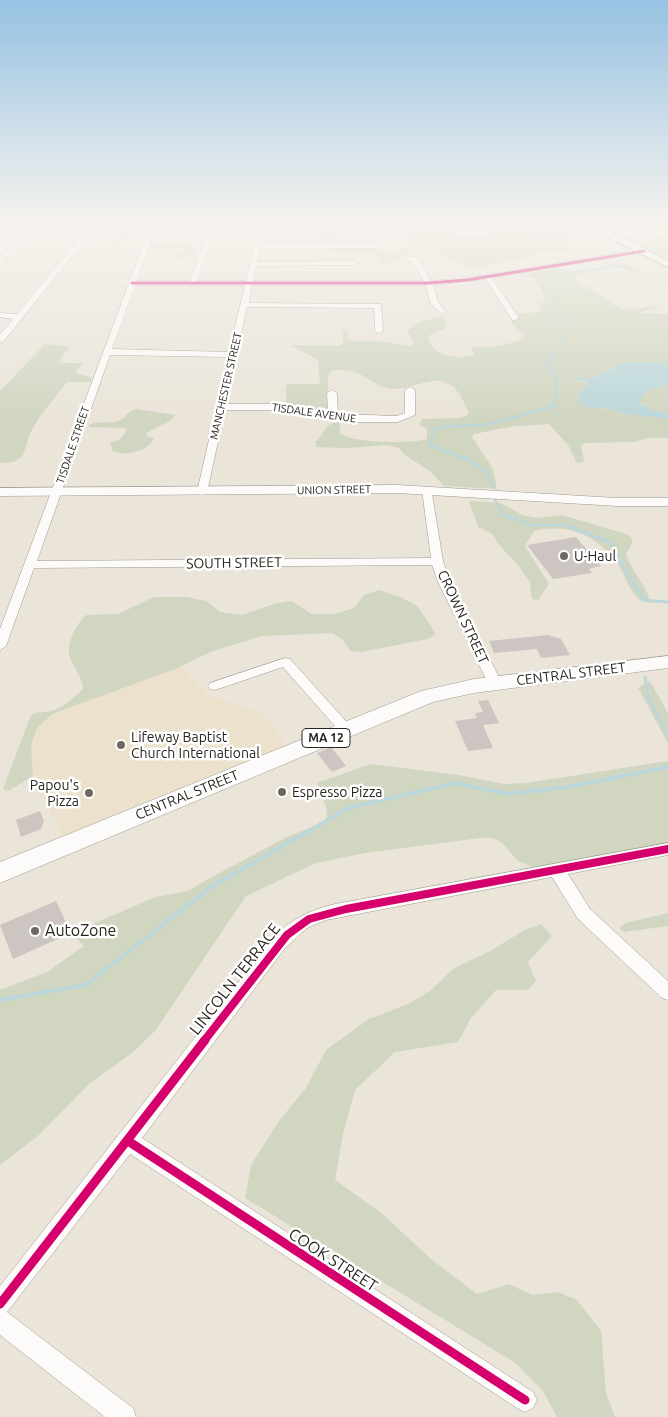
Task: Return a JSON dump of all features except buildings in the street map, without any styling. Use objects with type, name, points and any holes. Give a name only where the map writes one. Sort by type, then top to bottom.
[{"type":"main road","name":"UNION STREET","points":[[0,492],[427,490],[594,500],[668,502]]},
{"type":"main road","name":"CENTRAL STREET","points":[[0,873],[428,696],[495,683],[668,662]]},
{"type":"street","points":[[0,340],[44,287]]},
{"type":"street","name":"TISDALE STREET","points":[[0,646],[31,565],[73,440],[131,287]]},
{"type":"street","name":"MANCHESTER STREET","points":[[202,492],[248,287]]},
{"type":"street","points":[[429,287],[434,302],[442,312]]},
{"type":"street","points":[[494,287],[516,318]]},
{"type":"street","points":[[245,305],[378,306],[379,331]]},
{"type":"street","points":[[0,315],[19,317]]},
{"type":"street","points":[[107,352],[219,353],[234,355]]},
{"type":"street","name":"TISDALE AVENUE","points":[[221,407],[288,407],[333,417],[378,420],[407,417],[411,411],[410,390]]},
{"type":"street","points":[[332,393],[333,417]]},
{"type":"street","name":"CROWN STREET","points":[[427,490],[437,561],[453,603],[495,683]]},
{"type":"street","name":"SOUTH STREET","points":[[31,565],[437,561]]},
{"type":"street","points":[[216,686],[284,662],[346,730]]},
{"type":"street","name":"LINCOLN TERRACE","points":[[0,1304],[128,1141],[279,943],[304,920],[346,909],[668,849]]},
{"type":"street","points":[[557,871],[584,914],[668,992]]},
{"type":"street","name":"COOK STREET","points":[[128,1141],[524,1400]]},
{"type":"street","points":[[0,1321],[124,1417]]},
{"type":"shaded area","points":[[180,666],[208,695],[264,714],[286,745],[63,836],[33,776],[31,745],[37,728],[52,714]]},
{"type":"green space","points":[[540,287],[587,287],[618,307],[625,309],[659,306],[638,313],[668,314],[668,363],[617,366],[589,380],[581,377],[578,380],[588,386],[583,391],[587,407],[611,409],[621,413],[668,419],[668,438],[648,438],[634,442],[585,443],[581,446],[584,462],[577,463],[568,445],[549,424],[515,426],[474,434],[472,437],[493,469],[497,489],[444,486],[430,471],[405,455],[399,448],[387,445],[347,448],[316,447],[316,442],[328,425],[335,422],[340,422],[340,434],[358,439],[396,442],[427,439],[427,429],[419,425],[422,419],[461,418],[469,414],[460,395],[449,384],[434,381],[396,389],[386,388],[352,371],[331,371],[328,376],[328,408],[325,410],[290,405],[286,402],[286,386],[288,384],[320,384],[318,360],[291,345],[338,346],[343,344],[343,331],[347,331],[348,338],[353,341],[378,341],[411,346],[414,344],[407,331],[418,322],[442,317],[445,320],[446,328],[428,336],[430,343],[435,349],[440,353],[454,357],[475,355],[471,348],[491,347],[518,340],[525,336],[511,322],[519,319],[518,314],[539,312],[541,310],[539,303],[544,303],[545,296]]},
{"type":"green space","points":[[45,344],[69,348],[62,356],[60,363],[83,363],[75,373],[92,378],[91,382],[67,382],[41,415],[30,433],[23,455],[14,462],[0,463],[0,391]]},
{"type":"green space","points":[[668,384],[668,413],[655,411],[641,403],[641,397],[647,390]]},
{"type":"green space","points":[[137,409],[176,415],[170,421],[146,434],[147,437],[154,438],[152,443],[136,452],[118,453],[113,451],[110,443],[121,438],[126,428],[89,427],[89,425],[97,423],[121,420],[128,413]]},
{"type":"green space","points":[[469,501],[501,503],[522,515],[537,518],[562,515],[629,535],[633,542],[626,554],[651,603],[644,602],[634,594],[618,564],[601,545],[581,534],[559,529],[534,531],[525,546],[549,584],[538,600],[532,599],[530,582],[491,533],[478,527]]},
{"type":"green space","points":[[379,590],[403,598],[418,607],[436,634],[428,639],[361,652],[350,651],[343,640],[332,633],[262,636],[213,651],[175,669],[52,714],[37,728],[31,745],[33,776],[8,791],[3,789],[31,715],[57,709],[83,689],[83,685],[69,655],[69,649],[72,636],[78,624],[86,615],[118,614],[154,597],[187,597],[206,601],[220,612],[242,615],[274,604],[291,601],[312,614],[335,614],[354,608],[364,595]]},
{"type":"green space","points":[[650,681],[668,713],[668,743],[638,688]]},
{"type":"green space","points":[[668,761],[668,844],[533,867],[515,858],[496,839],[480,838],[365,853],[316,863],[246,896],[155,1031],[133,1052],[89,1084],[39,1135],[0,1165],[0,990],[47,972],[84,946],[71,933],[156,897],[188,891],[285,838],[326,821],[327,810],[317,783],[371,764],[458,775],[504,784],[526,783]]},
{"type":"green space","points":[[668,913],[668,926],[624,932],[619,928],[626,923]]},
{"type":"green space","points":[[541,924],[552,936],[528,962],[536,981],[528,990],[496,990],[471,1018],[458,1042],[395,1052],[355,1090],[343,1134],[335,1180],[380,1212],[431,1259],[477,1294],[509,1284],[532,1295],[558,1292],[577,1300],[601,1331],[606,1393],[615,1417],[557,1417],[543,1391],[514,1362],[245,1198],[251,1165],[279,1121],[306,1088],[326,1050],[369,1019],[408,1004],[430,991],[453,969],[490,951],[525,930]]},
{"type":"water","points":[[627,362],[668,363],[668,384],[648,390],[641,397],[641,404],[655,411],[668,413],[668,419],[621,413],[611,409],[587,407],[579,403],[578,395],[588,386],[587,383],[574,378],[581,377],[589,380]]},
{"type":"waterway","points":[[557,287],[561,343],[559,344]]},
{"type":"waterway","points":[[551,355],[554,347]]},
{"type":"waterway","points":[[494,487],[486,472],[470,460],[431,446],[433,428],[489,424],[555,406],[557,377],[548,362],[551,353]]},
{"type":"waterway","points":[[495,500],[503,515],[532,525],[565,525],[571,527]]},
{"type":"waterway","points":[[567,526],[609,542],[643,600],[668,602]]},
{"type":"waterway","points":[[645,677],[649,700],[668,735]]},
{"type":"waterway","points":[[0,1000],[86,985],[211,887],[349,808],[455,783],[508,794],[567,787],[668,767]]},
{"type":"cycle path","points":[[0,1304],[279,943],[294,928],[309,919],[326,913],[668,849]]},
{"type":"cycle path","points":[[128,1141],[525,1400]]},
{"type":"place","name":"U-Haul","points":[[564,556]]},
{"type":"place","name":"Lifeway Baptist Church International","points":[[121,745]]},
{"type":"place","name":"Espresso Pizza","points":[[282,792]]},
{"type":"place","name":"Papou's Pizza","points":[[89,793]]},
{"type":"place","name":"AutoZone","points":[[35,931]]}]
